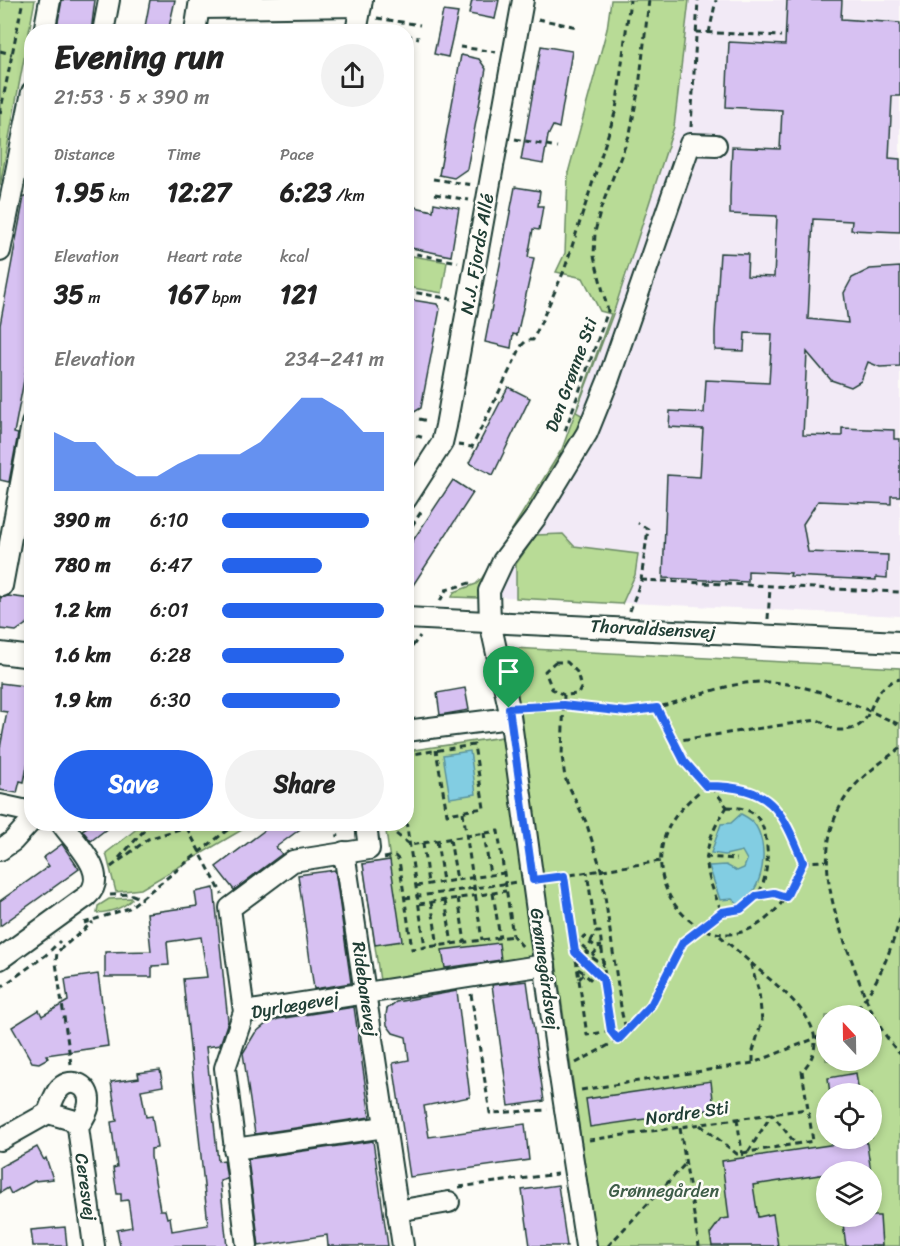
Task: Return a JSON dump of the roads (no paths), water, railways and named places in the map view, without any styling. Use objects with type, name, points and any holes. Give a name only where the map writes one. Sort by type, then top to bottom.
[{"type":"street","points":[[46,24],[50,0]]},
{"type":"street","points":[[104,24],[109,0]]},
{"type":"street","points":[[196,24],[200,4],[360,13]]},
{"type":"street","name":"N.J. Fjords Allé","points":[[414,487],[442,443],[522,7]]},
{"type":"street","points":[[0,251],[24,132]]},
{"type":"street","name":"Grønnegårdsvej","points":[[586,1246],[563,1101],[510,713],[490,622],[489,591],[503,561],[542,509],[587,433],[608,381],[690,144],[716,145]]},
{"type":"street","points":[[2,586],[24,467]]},
{"type":"street","name":"Thorvaldsensvej","points":[[414,618],[900,642]]},
{"type":"street","points":[[0,653],[24,656]]},
{"type":"street","points":[[414,730],[510,713]]},
{"type":"street","points":[[0,805],[24,810]]},
{"type":"street","points":[[0,850],[13,841],[24,829]]},
{"type":"street","points":[[0,959],[78,903],[95,887],[97,878],[93,868],[67,831]]},
{"type":"street","points":[[244,1012],[230,908],[293,861],[369,849],[367,831]]},
{"type":"street","name":"Ridebanevej","points":[[345,852],[403,1246]]},
{"type":"street","name":"Dyrlægevej","points":[[247,1246],[225,1068],[244,1012],[545,966]]},
{"type":"street","name":"Ceresvej","points":[[64,1119],[88,1108],[79,1086],[61,1086],[57,1091],[94,1246]]},
{"type":"street","points":[[0,1140],[64,1119]]},
{"type":"street","points":[[234,1149],[385,1126]]},
{"type":"street","points":[[397,1211],[450,1195]]},
{"type":"water","points":[[470,751],[476,794],[450,798],[443,755]]},
{"type":"water","points":[[741,814],[753,822],[759,831],[763,855],[759,879],[754,890],[748,899],[739,905],[732,899],[720,900],[709,866],[726,865],[737,871],[744,868],[747,860],[742,851],[725,855],[711,853],[721,824],[731,823]]},
{"type":"park label","name":"Grønnegården","points":[[664,1191]]}]
